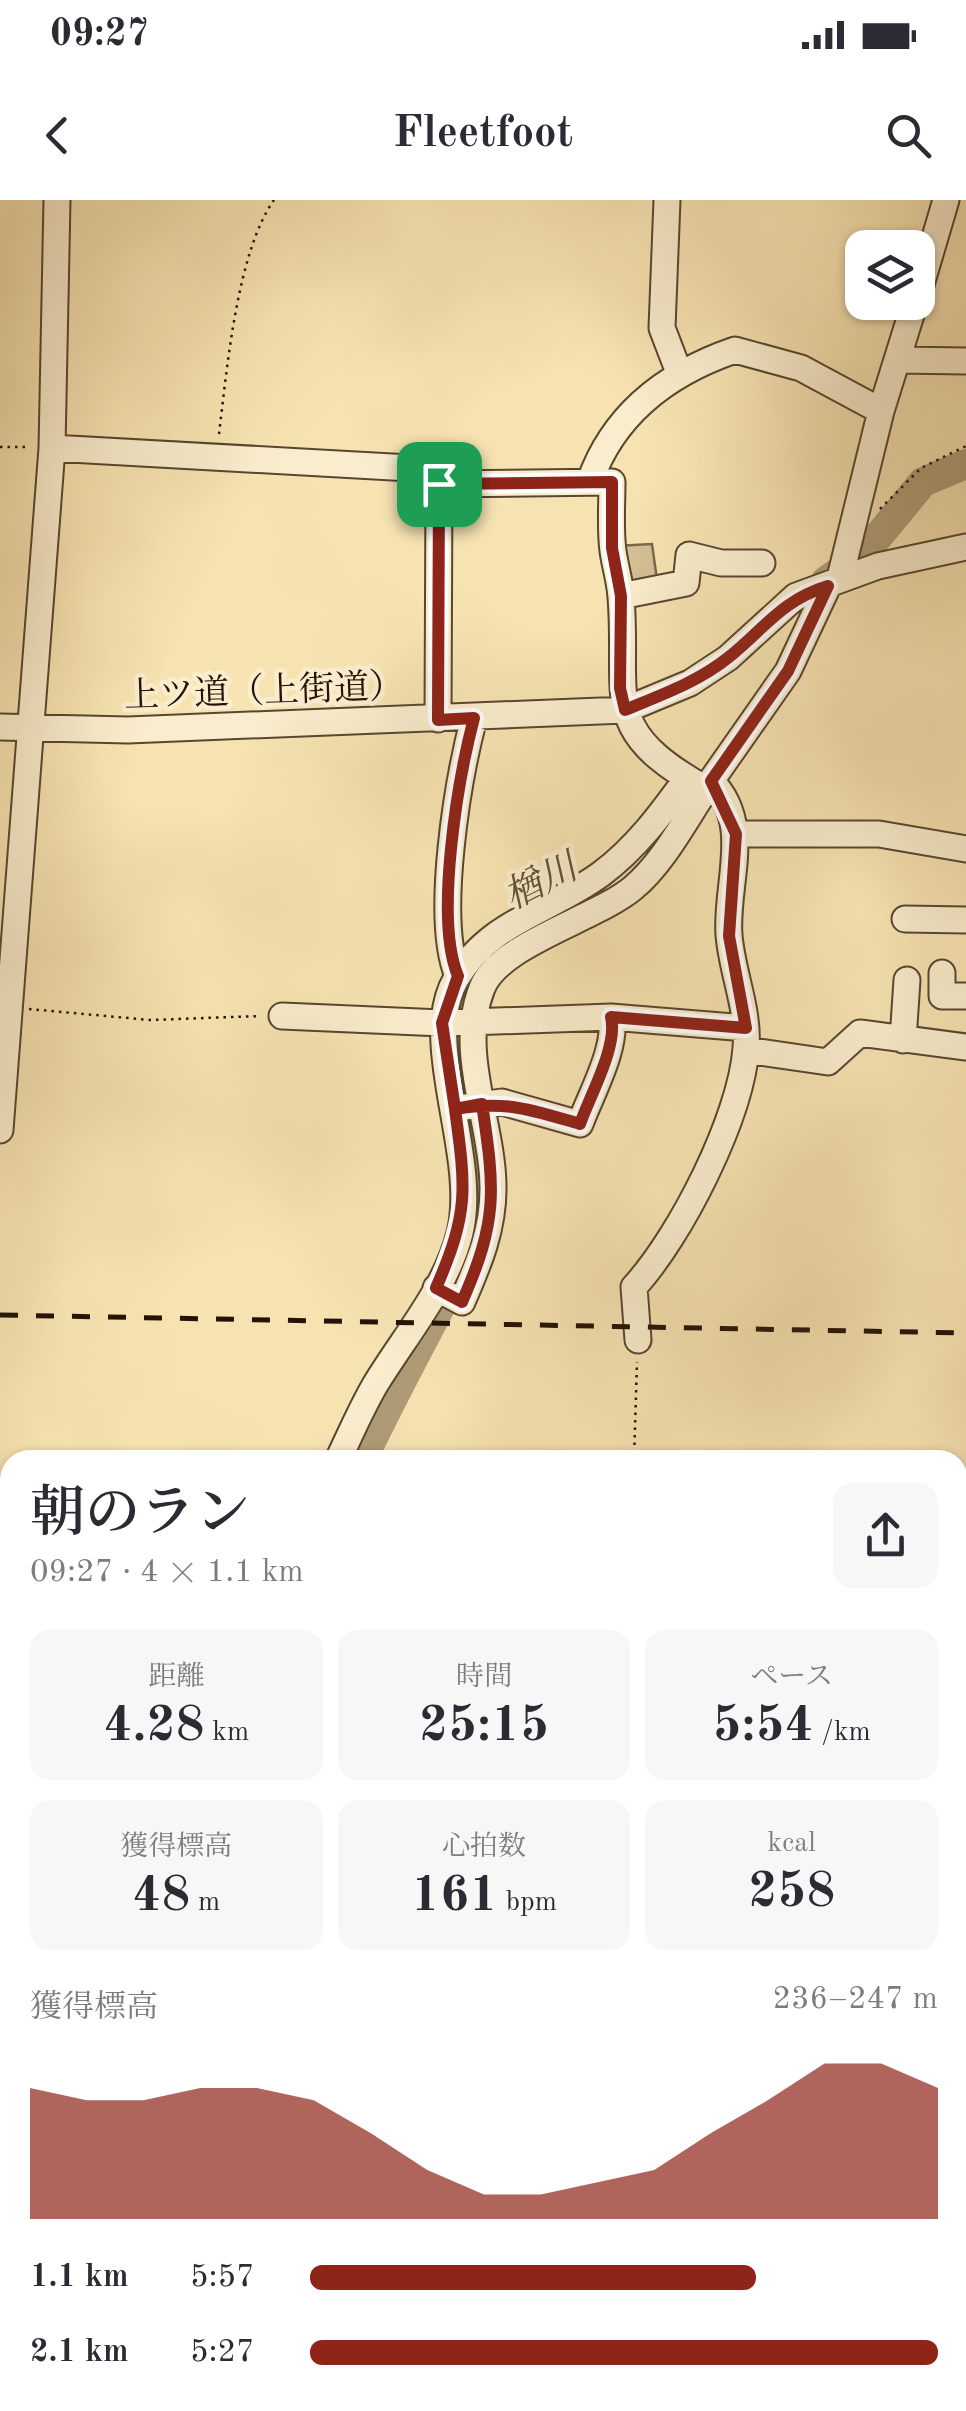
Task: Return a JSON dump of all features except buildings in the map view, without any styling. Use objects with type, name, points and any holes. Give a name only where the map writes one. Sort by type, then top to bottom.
[{"type":"street","points":[[0,1130],[34,730],[52,448],[57,200]]},
{"type":"street","points":[[667,200],[662,328],[680,375]]},
{"type":"street","points":[[935,236],[946,200]]},
{"type":"street","points":[[458,1021],[496,970],[519,952],[612,904],[637,885],[699,783],[788,671],[834,582],[851,536],[881,411],[909,320]]},
{"type":"street","points":[[590,481],[600,452],[618,424],[649,394],[735,350],[801,368],[881,411]]},
{"type":"street","points":[[897,360],[966,361]]},
{"type":"street","points":[[52,448],[410,468],[439,484],[612,482],[612,548],[621,596],[620,688],[625,710],[654,758],[699,783],[736,834],[729,936],[746,1039],[736,1104],[722,1139],[661,1258],[634,1288],[638,1340]]},
{"type":"street","points":[[438,720],[439,484]]},
{"type":"street","name":"上ツ道（上街道）","points":[[0,727],[34,730],[438,720],[625,710],[690,683],[728,658],[796,596],[966,547]]},
{"type":"street","points":[[621,596],[686,583],[688,555],[721,564],[762,563]]},
{"type":"street","points":[[343,1450],[374,1386],[436,1288],[460,1234],[465,1178],[455,1109],[458,976],[447,951],[457,792],[474,718]]},
{"type":"street","points":[[458,976],[473,953],[505,926],[601,874],[699,783]]},
{"type":"street","points":[[736,834],[880,834],[966,850]]},
{"type":"street","points":[[904,919],[966,920]]},
{"type":"street","points":[[942,973],[942,996],[966,996]]},
{"type":"street","points":[[903,1040],[906,980]]},
{"type":"street","points":[[282,1016],[458,1021],[611,1017],[746,1039],[828,1062],[860,1033],[966,1047]]},
{"type":"street","points":[[455,1109],[502,1102],[580,1124],[602,1062],[611,1050],[611,1017]]},
{"type":"street","points":[[436,1288],[462,1302],[492,1218],[494,1181],[474,1049],[458,1021]]},
{"type":"path","points":[[217,456],[227,368],[246,270],[258,222],[274,200]]},
{"type":"path","points":[[0,446],[52,448]]},
{"type":"path","points":[[851,536],[862,531],[900,486],[921,468],[966,446]]},
{"type":"path","points":[[10,1008],[150,1020],[282,1016]]},
{"type":"path","points":[[634,1450],[638,1340]]},
{"type":"shaded area","points":[[652,544],[658,587],[624,594],[615,546]]},
{"type":"waterway","name":"楢川","points":[[826,581],[862,556],[923,482],[966,464]]},
{"type":"waterway","name":"楢川","points":[[367,1450],[459,1272],[477,1225],[480,1178],[458,1054],[458,1017],[470,983],[500,951],[553,922]]},
{"type":"railway","points":[[0,1315],[966,1333]]},
{"type":"route","points":[[439,484],[438,720],[474,718],[457,792],[447,951],[458,976],[442,1023],[455,1109],[482,1104],[494,1181],[492,1218],[484,1254],[462,1302],[436,1288],[460,1234],[465,1178],[455,1109],[482,1104],[502,1102],[580,1124],[602,1062],[611,1050],[611,1017],[746,1028],[740,976],[729,936],[736,834],[711,781],[788,671],[828,586],[796,596],[728,658],[690,683],[625,710],[620,688],[621,596],[612,548],[612,482],[439,484]]}]
